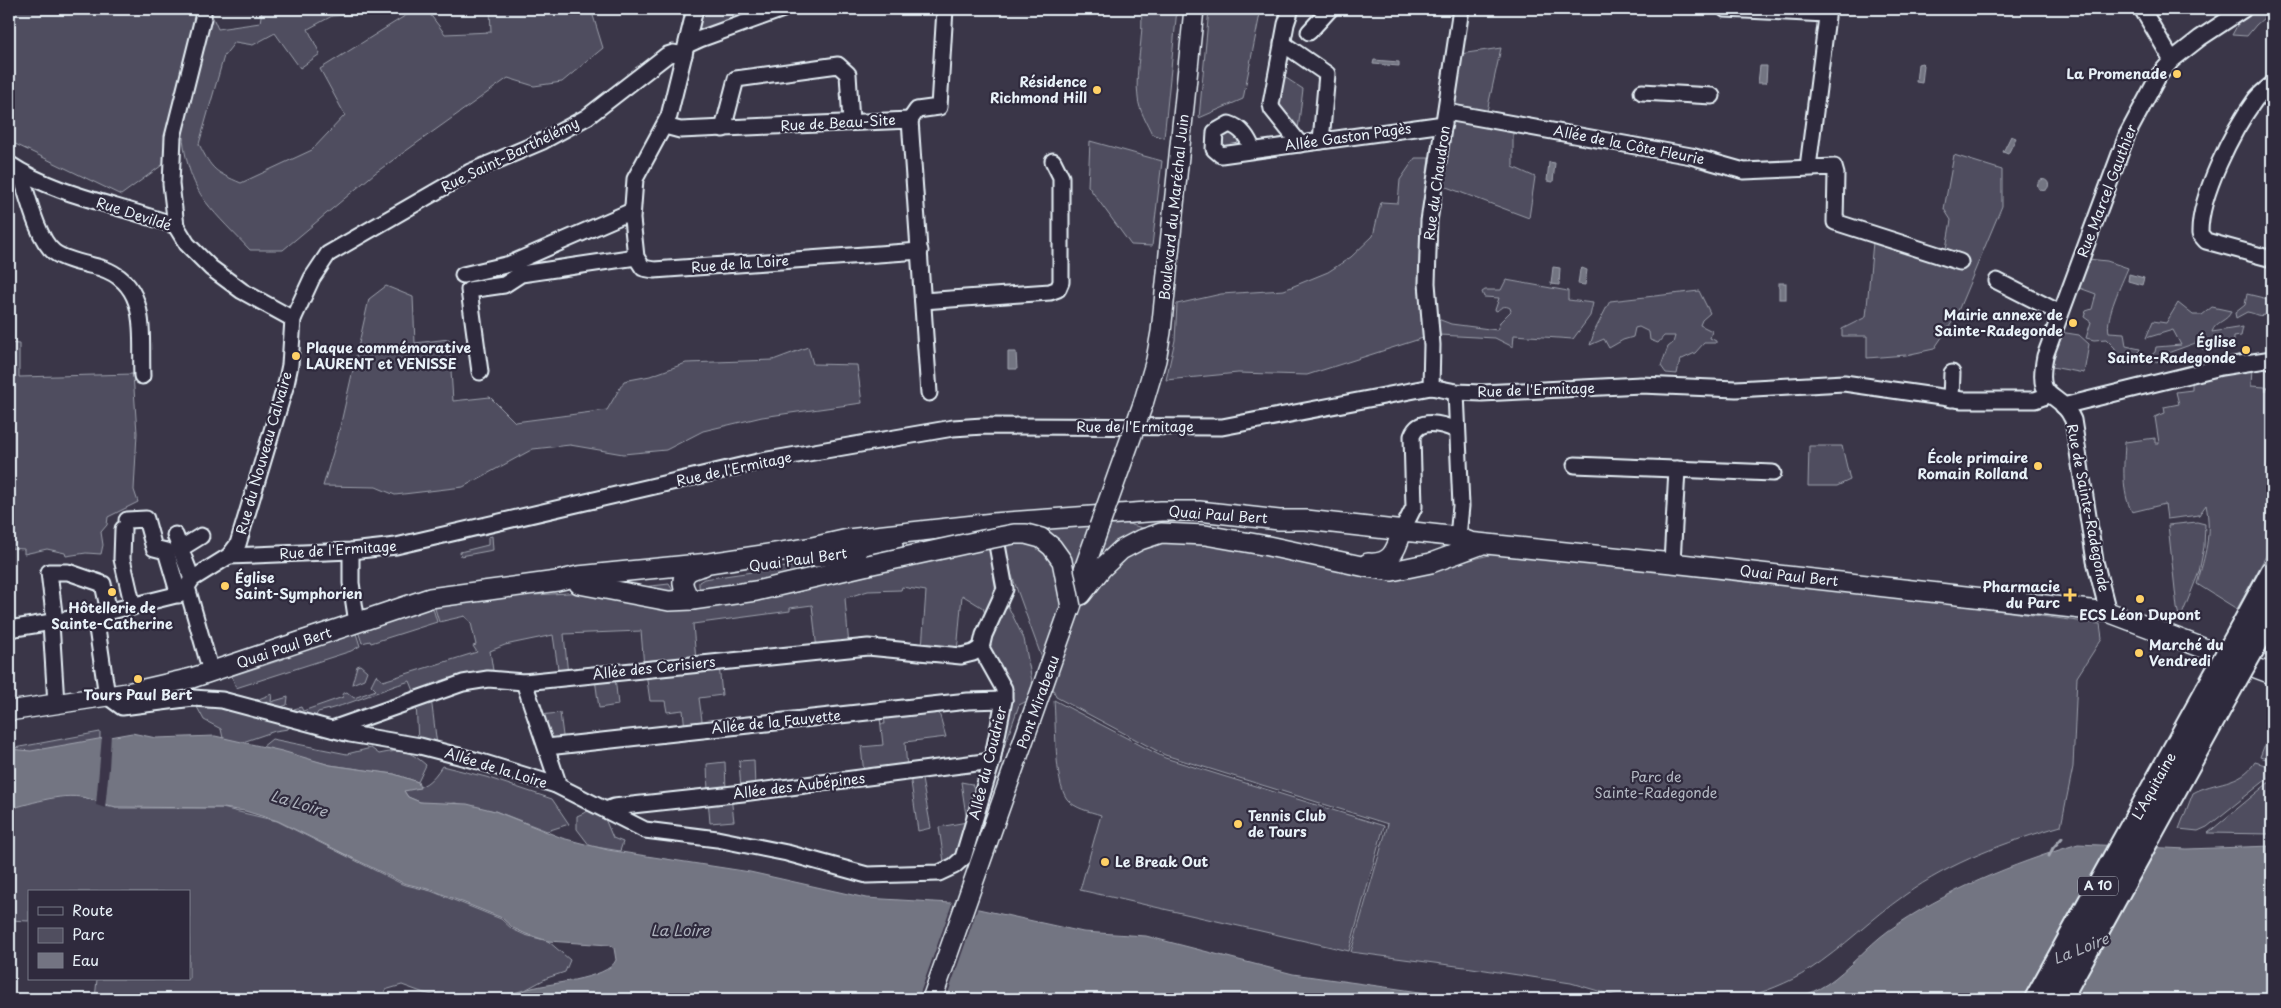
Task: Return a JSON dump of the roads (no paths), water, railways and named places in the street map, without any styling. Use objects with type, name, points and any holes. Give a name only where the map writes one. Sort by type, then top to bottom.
[{"type":"highway","name":"L'Aquitaine","points":[[2036,999],[2161,773],[2217,693],[2249,635],[2272,572]]},
{"type":"highway","name":"L'Aquitaine","points":[[2249,635],[2272,614]]},
{"type":"highway","name":"L'Aquitaine","points":[[2060,999],[2184,775],[2217,693]]},
{"type":"main road","name":"Boulevard du Maréchal Juin","points":[[1143,404],[1156,360],[1161,332],[1194,9]]},
{"type":"main road","name":"Pont Mirabeau","points":[[932,999],[1143,404]]},
{"type":"main road","name":"Quai Paul Bert","points":[[9,711],[101,698],[211,672],[439,596],[557,581],[578,576],[709,563],[808,548],[848,539],[1167,511],[1199,511],[1279,520],[1328,533],[1371,539],[1400,536],[1470,541],[2108,612],[2272,674]]},
{"type":"main road","name":"Quai Paul Bert","points":[[557,581],[579,584],[624,583],[685,577],[939,540],[994,526]]},
{"type":"main road","points":[[579,584],[670,601],[692,600],[756,591],[983,540],[1026,534],[1041,538],[1052,547],[1062,562],[1071,607]]},
{"type":"main road","points":[[1071,607],[1102,568],[1121,550],[1140,540],[1161,534],[1205,536],[1268,546],[1381,570],[1404,570],[1452,557],[1470,541]]},
{"type":"main road","points":[[1334,560],[1382,563],[1394,554],[1400,536]]},
{"type":"main road","points":[[692,600],[686,595],[684,588],[685,577],[688,572],[709,563]]},
{"type":"street","points":[[176,226],[171,184],[173,137],[203,18],[203,9]]},
{"type":"street","points":[[480,372],[469,290],[504,285],[521,274],[636,257],[632,211],[635,179],[665,126],[695,9]]},
{"type":"street","name":"Rue Saint-Barthélémy","points":[[293,319],[312,278],[328,254],[470,172],[543,141],[587,116],[666,55],[685,50],[700,39],[783,9]]},
{"type":"street","points":[[910,120],[918,110],[940,106],[945,9]]},
{"type":"street","points":[[1291,9],[1282,43],[1271,104],[1272,110],[1300,144]]},
{"type":"street","points":[[1309,32],[1330,9]]},
{"type":"street","name":"Rue du Chaudron","points":[[1431,387],[1432,345],[1427,283],[1429,221],[1462,9]]},
{"type":"street","points":[[1725,9],[1827,11],[1808,167]]},
{"type":"street","points":[[2142,9],[2172,60]]},
{"type":"street","name":"Rue Marcel Gauthier","points":[[2049,395],[2042,384],[2043,367],[2060,314],[2127,135],[2159,75],[2172,60],[2200,38],[2244,9]]},
{"type":"street","points":[[1282,43],[1326,74],[1321,141]]},
{"type":"street","points":[[723,128],[736,79],[838,64],[848,74],[851,122]]},
{"type":"street","points":[[2272,84],[2256,98],[2236,130],[2206,198],[2199,224],[2200,234],[2206,241],[2272,259]]},
{"type":"street","points":[[1642,92],[1712,96]]},
{"type":"street","name":"Allée Gaston Pagès","points":[[1253,150],[1321,141],[1445,118]]},
{"type":"street","name":"Allée de la Côte Fleurie","points":[[1445,118],[1691,156],[1744,171],[1834,167],[1836,174],[1835,222],[1960,262]]},
{"type":"street","name":"Rue de Beau-Site","points":[[665,126],[680,130],[910,120],[920,251]]},
{"type":"street","points":[[923,300],[1050,292],[1058,289],[1061,282],[1061,177],[1053,161]]},
{"type":"street","points":[[14,168],[40,233],[50,248],[59,255],[117,275],[135,294],[139,309],[142,376]]},
{"type":"street","name":"Rue Devildé","points":[[14,168],[95,201],[176,226],[187,244],[210,268],[242,291],[293,319]]},
{"type":"street","points":[[463,276],[510,264],[632,211]]},
{"type":"street","points":[[920,251],[929,393]]},
{"type":"street","name":"Rue de la Loire","points":[[636,257],[642,268],[652,270],[920,251]]},
{"type":"street","points":[[1998,281],[2060,314]]},
{"type":"street","name":"Rue du Nouveau Calvaire","points":[[9,629],[134,607],[186,589],[229,556],[238,544],[286,384],[290,365],[293,319]]},
{"type":"street","points":[[2049,395],[2063,406],[2221,367],[2272,358]]},
{"type":"street","points":[[1951,399],[1952,373]]},
{"type":"street","name":"Rue de l'Ermitage","points":[[229,556],[350,551],[419,542],[762,461],[953,428],[1222,426],[1431,387],[1456,392],[1482,393],[1641,385],[1736,389],[1844,383],[1951,399],[2029,400],[2049,395]]},
{"type":"street","points":[[1456,392],[1456,430],[1461,506],[1470,541]]},
{"type":"street","name":"Rue de Sainte-Radegonde","points":[[2063,406],[2073,420],[2095,561],[2108,612]]},
{"type":"street","points":[[1400,536],[1414,507],[1412,436],[1415,429],[1422,424],[1430,424],[1445,425],[1456,430]]},
{"type":"street","points":[[1575,465],[1773,473]]},
{"type":"street","points":[[1672,563],[1676,469]]},
{"type":"street","points":[[134,607],[122,559],[125,525],[146,519],[154,548],[166,551],[186,589]]},
{"type":"street","points":[[981,648],[984,635],[1005,589],[994,526]]},
{"type":"street","points":[[201,536],[178,542],[186,589],[211,672]]},
{"type":"street","points":[[350,551],[351,583],[356,623]]},
{"type":"street","points":[[56,704],[49,572],[68,572],[103,584],[101,698]]},
{"type":"street","name":"Allée des Cerisiers","points":[[332,729],[463,682],[488,679],[524,682],[868,647],[962,656],[973,653],[981,648]]},
{"type":"street","name":"Allée du Coudrier","points":[[939,873],[954,866],[963,858],[992,761],[1004,700],[1004,689],[981,648]]},
{"type":"street","points":[[524,682],[547,747],[557,780],[556,785]]},
{"type":"street","name":"Allée de la Loire","points":[[101,698],[122,707],[205,698],[332,729],[420,746],[478,760],[556,785],[644,830],[717,839],[761,848],[867,875],[939,873]]},
{"type":"street","name":"Allée de la Fauvette","points":[[547,747],[968,701],[1004,700]]},
{"type":"street","name":"Allée des Aubépines","points":[[606,810],[614,807],[742,793],[992,761]]},
{"type":"water","points":[[1374,60],[1399,62],[1399,66],[1373,64]]},
{"type":"water","points":[[1922,63],[1924,65],[1922,83],[1916,82],[1918,64]]},
{"type":"water","points":[[1760,66],[1767,66],[1766,83],[1758,83]]},
{"type":"water","points":[[2011,136],[2016,138],[2008,154],[2003,152]]},
{"type":"water","points":[[1549,162],[1555,163],[1553,182],[1547,181]]},
{"type":"water","points":[[2043,179],[2049,185],[2043,191],[2037,185]]},
{"type":"water","points":[[1553,267],[1560,268],[1559,285],[1551,284]]},
{"type":"water","points":[[1582,268],[1587,270],[1585,285],[1578,284]]},
{"type":"water","points":[[2129,274],[2144,278],[2142,285],[2128,281]]},
{"type":"water","points":[[1779,283],[1786,283],[1786,299],[1779,299]]},
{"type":"water","points":[[1008,352],[1016,352],[1017,369],[1008,369]]},
{"type":"water","name":"La Loire","points":[[132,733],[156,738],[215,736],[282,751],[330,765],[394,774],[418,782],[420,788],[404,791],[408,797],[420,802],[467,804],[495,811],[562,838],[608,850],[750,872],[866,898],[951,903],[1083,932],[1146,936],[1293,974],[1420,992],[1502,999],[496,999],[601,972],[611,967],[616,960],[614,948],[609,945],[548,941],[526,934],[513,928],[502,918],[432,890],[403,883],[278,821],[245,811],[223,808],[116,807],[90,799],[70,796],[9,809],[9,749],[31,751]]},
{"type":"water","name":"La Loire","points":[[2078,844],[2187,849],[2272,846],[2272,999],[1797,999],[1827,984],[1888,931],[1932,903],[2004,870]]},
{"type":"waterway","points":[[2049,856],[2062,838]]},
{"type":"place","name":"La Promenade","points":[[2177,74]]},
{"type":"place","name":"Résidence Richmond Hill","points":[[1097,90]]},
{"type":"place","name":"Mairie annexe de Sainte-Radegonde","points":[[2073,323]]},
{"type":"place","name":"Église Sainte-Radegonde","points":[[2246,350]]},
{"type":"place","name":"Plaque commémorative LAURENT et VENISSE","points":[[296,356]]},
{"type":"place","name":"École primaire Romain Rolland","points":[[2038,466]]},
{"type":"place","name":"Église Saint-Symphorien","points":[[225,586]]},
{"type":"place","name":"Hôtellerie de Sainte-Catherine","points":[[112,592]]},
{"type":"place","name":"Pharmacie du Parc","points":[[2070,595]]},
{"type":"place","name":"ECS Léon Dupont","points":[[2140,599]]},
{"type":"place","name":"Marché du Vendredi","points":[[2139,653]]},
{"type":"place","name":"Tours Paul Bert","points":[[138,679]]},
{"type":"place","name":"Tennis Club de Tours","points":[[1238,824]]},
{"type":"place","name":"Le Break Out","points":[[1105,862]]},
{"type":"park label","name":"Parc de Sainte-Radegonde","points":[[1656,786]]}]
